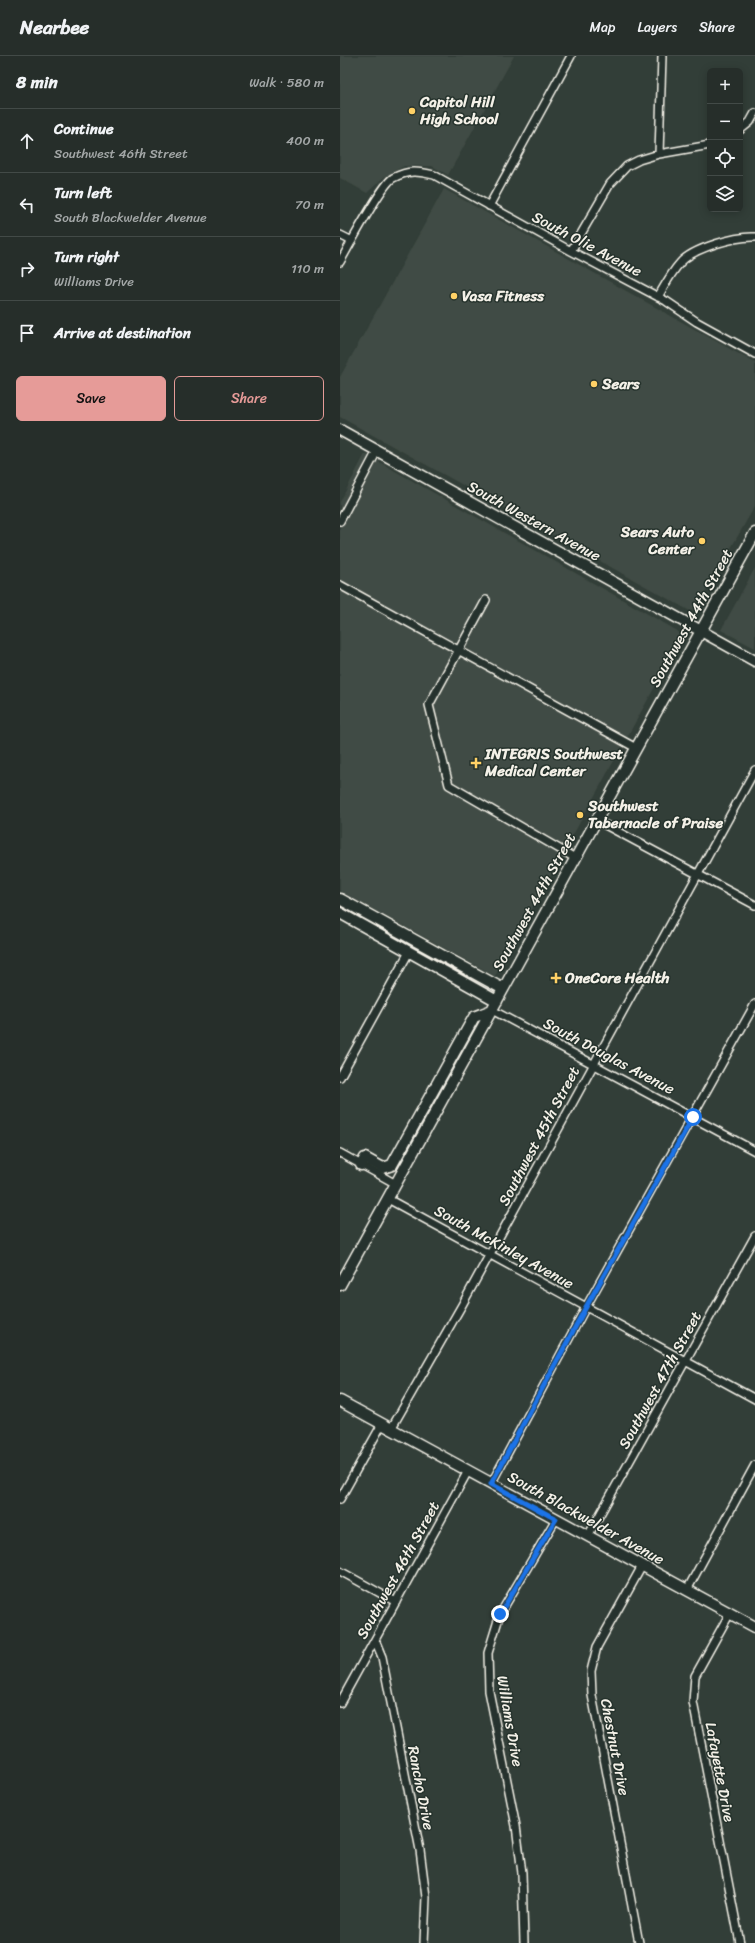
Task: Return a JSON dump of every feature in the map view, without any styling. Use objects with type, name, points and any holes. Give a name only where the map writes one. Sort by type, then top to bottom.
[{"type":"main road","name":"South Western Avenue","points":[[340,430],[755,661]]},
{"type":"main road","name":"Southwest 44th Street","points":[[340,1285],[755,533]]},
{"type":"main road","points":[[340,899],[503,989]]},
{"type":"main road","name":"South Douglas Avenue","points":[[340,913],[409,952],[494,1005]]},
{"type":"main road","points":[[363,1161],[383,1168],[392,1165],[474,1017],[494,1005]]},
{"type":"main road","name":"South Blackwelder Avenue","points":[[340,1401],[755,1627]]},
{"type":"street","points":[[489,206],[571,56]]},
{"type":"street","points":[[659,154],[662,56]]},
{"type":"street","points":[[743,128],[750,122],[755,113]]},
{"type":"street","points":[[571,251],[610,184],[627,166],[639,160],[659,154],[707,146]]},
{"type":"street","name":"South Olie Avenue","points":[[352,241],[391,179],[416,171],[434,174],[489,206],[658,297],[697,322],[755,354]]},
{"type":"street","points":[[340,235],[352,241],[340,262]]},
{"type":"street","points":[[658,297],[681,262],[698,251],[713,245],[748,237],[755,237]]},
{"type":"street","points":[[340,521],[377,451]]},
{"type":"street","points":[[340,585],[636,748]]},
{"type":"street","points":[[486,600],[429,705],[449,785],[575,858]]},
{"type":"street","name":"Southwest 45th Street","points":[[392,1429],[490,1254],[592,1064],[755,770]]},
{"type":"street","points":[[596,820],[697,875],[755,904]]},
{"type":"street","points":[[340,1077],[409,952]]},
{"type":"street","points":[[491,1484],[586,1307],[755,1004]]},
{"type":"street","name":"South Douglas Avenue","points":[[494,1005],[592,1064],[755,1151]]},
{"type":"street","points":[[340,1153],[363,1161],[396,1184]]},
{"type":"street","name":"South McKinley Avenue","points":[[388,1199],[755,1399]]},
{"type":"street","name":"Southwest 47th Street","points":[[588,1536],[755,1236]]},
{"type":"street","points":[[340,1499],[382,1424]]},
{"type":"street","points":[[687,1590],[755,1465]]},
{"type":"street","name":"Southwest 46th Street","points":[[340,1703],[468,1472]]},
{"type":"street","name":"Williams Drive","points":[[524,1943],[522,1873],[516,1826],[489,1691],[488,1653],[500,1614],[556,1519]]},
{"type":"street","name":"Chestnut Drive","points":[[638,1943],[592,1695],[590,1671],[597,1647],[642,1566]]},
{"type":"street","points":[[340,1571],[396,1602]]},
{"type":"street","name":"Lafayette Drive","points":[[730,1613],[695,1676],[693,1702],[740,1943]]},
{"type":"street","name":"Rancho Drive","points":[[375,1640],[382,1657],[420,1850],[426,1897],[424,1943]]},
{"type":"shaded area","name":"Capitol Hill High School","points":[[340,56],[514,56],[448,175],[432,166],[404,166],[384,177],[367,193],[340,178]]},
{"type":"shaded area","points":[[444,189],[755,363],[755,506],[696,609],[690,611],[340,417],[340,377]]},
{"type":"shaded area","name":"INTEGRIS Southwest Medical Center","points":[[365,454],[676,630],[683,636],[495,976],[340,891],[340,502]]},
{"type":"shaded area","points":[[755,568],[755,648],[721,630]]},
{"type":"place","name":"Capitol Hill High School","points":[[412,111]]},
{"type":"place","name":"Vasa Fitness","points":[[454,296]]},
{"type":"place","name":"Sears","points":[[594,384]]},
{"type":"place","name":"Sears Auto Center","points":[[702,541]]},
{"type":"place","name":"INTEGRIS Southwest Medical Center","points":[[476,763]]},
{"type":"place","name":"Southwest Tabernacle of Praise","points":[[580,815]]},
{"type":"place","name":"OneCore Health","points":[[556,978]]},
{"type":"route","points":[[500,1614],[556,1519],[491,1484],[586,1307],[693,1117]]}]
